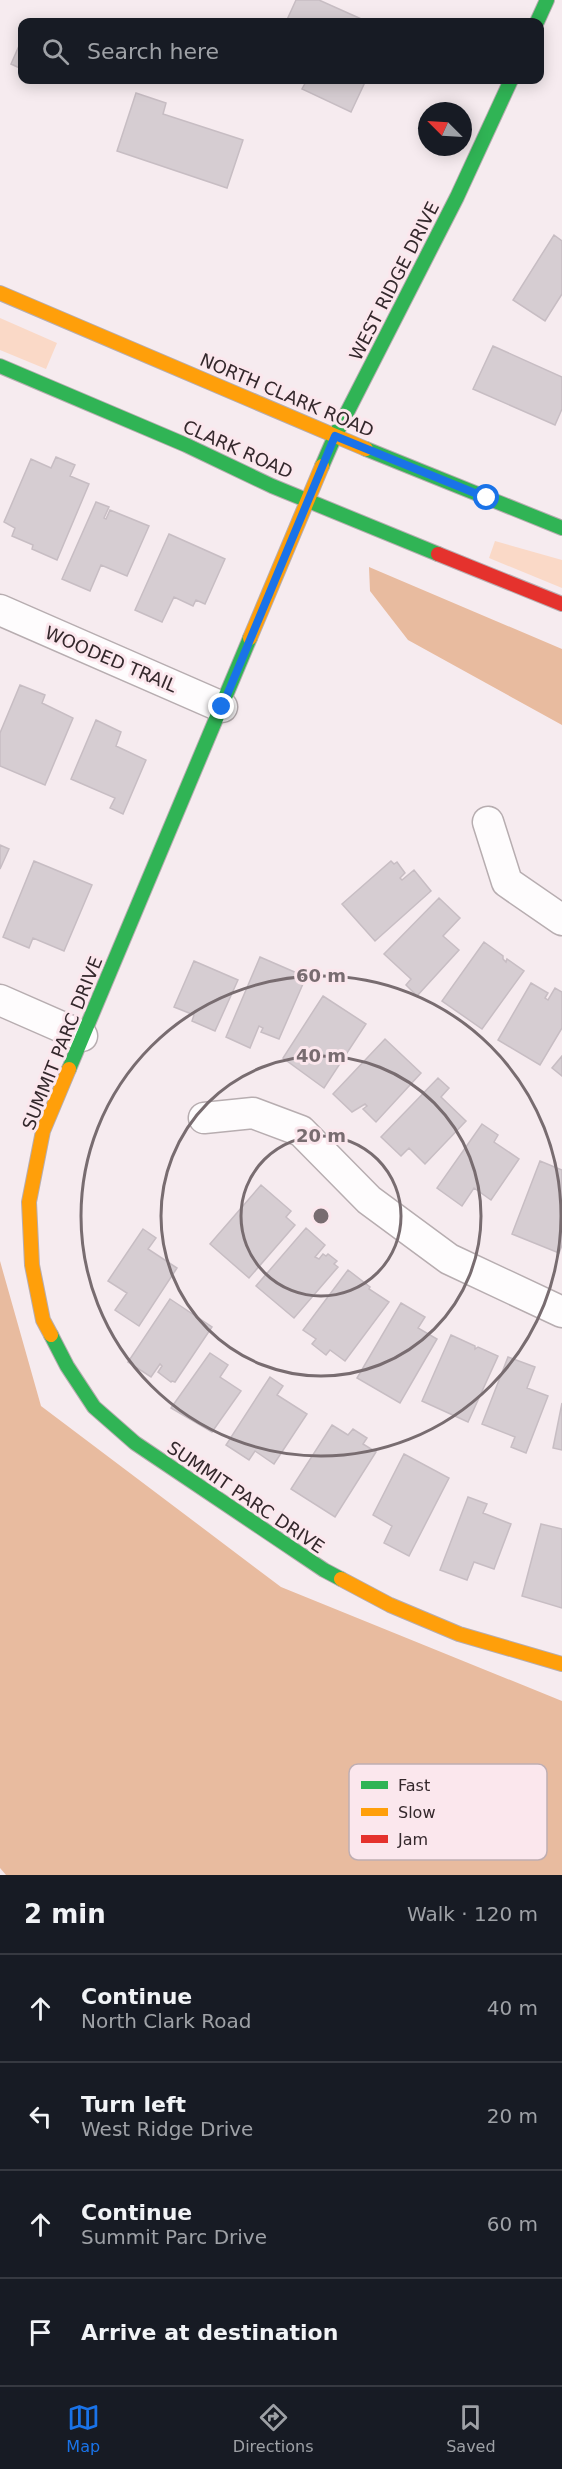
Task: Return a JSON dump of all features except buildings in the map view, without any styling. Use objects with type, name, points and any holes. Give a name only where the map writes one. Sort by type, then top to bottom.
[{"type":"street","points":[[539,18],[547,0]]},
{"type":"street","name":"WEST RIDGE DRIVE","points":[[308,499],[335,436],[457,197],[509,84]]},
{"type":"street","name":"NORTH CLARK ROAD","points":[[0,293],[335,436],[562,528]]},
{"type":"street","name":"CLARK ROAD","points":[[0,366],[186,445],[272,486],[562,604]]},
{"type":"street","name":"SUMMIT PARC DRIVE","points":[[308,499],[43,1131],[29,1202],[32,1265],[44,1320],[68,1366],[94,1407],[135,1443],[324,1570],[390,1605],[459,1634],[562,1664]]},
{"type":"street","name":"WOODED TRAIL","points":[[0,610],[222,707]]},
{"type":"street","points":[[488,822],[507,882],[562,920]]},
{"type":"street","points":[[0,1000],[82,1036]]},
{"type":"street","points":[[204,1118],[253,1113],[301,1131],[369,1200],[449,1259],[562,1312]]},
{"type":"shaded area","points":[[0,318],[57,343],[46,369],[0,350]]},
{"type":"shaded area","points":[[495,541],[562,560],[562,588],[489,558]]},
{"type":"shaded area","points":[[369,567],[562,649],[562,725],[408,640],[370,591]]},
{"type":"shaded area","points":[[0,1261],[41,1406],[281,1587],[562,1701],[562,1875],[6,1875],[0,1868]]},
{"type":"traffic: fast","points":[[539,18],[547,0]]},
{"type":"traffic: fast","points":[[322,466],[335,436],[457,197],[509,84]]},
{"type":"traffic: fast","points":[[0,366],[186,445],[272,486],[438,554]]},
{"type":"traffic: fast","points":[[366,449],[562,528]]},
{"type":"traffic: fast","points":[[69,1069],[250,638]]},
{"type":"traffic: fast","points":[[51,1335],[67,1366],[94,1407],[135,1443],[324,1570],[341,1579]]},
{"type":"traffic: slow","points":[[0,293],[366,449]]},
{"type":"traffic: slow","points":[[250,638],[322,466]]},
{"type":"traffic: slow","points":[[51,1335],[43,1320],[32,1265],[29,1202],[43,1131],[69,1069]]},
{"type":"traffic: slow","points":[[341,1579],[390,1605],[459,1634],[562,1664]]},
{"type":"traffic: jam","points":[[438,554],[562,604]]},
{"type":"route","points":[[222,707],[335,436],[487,498]]}]
